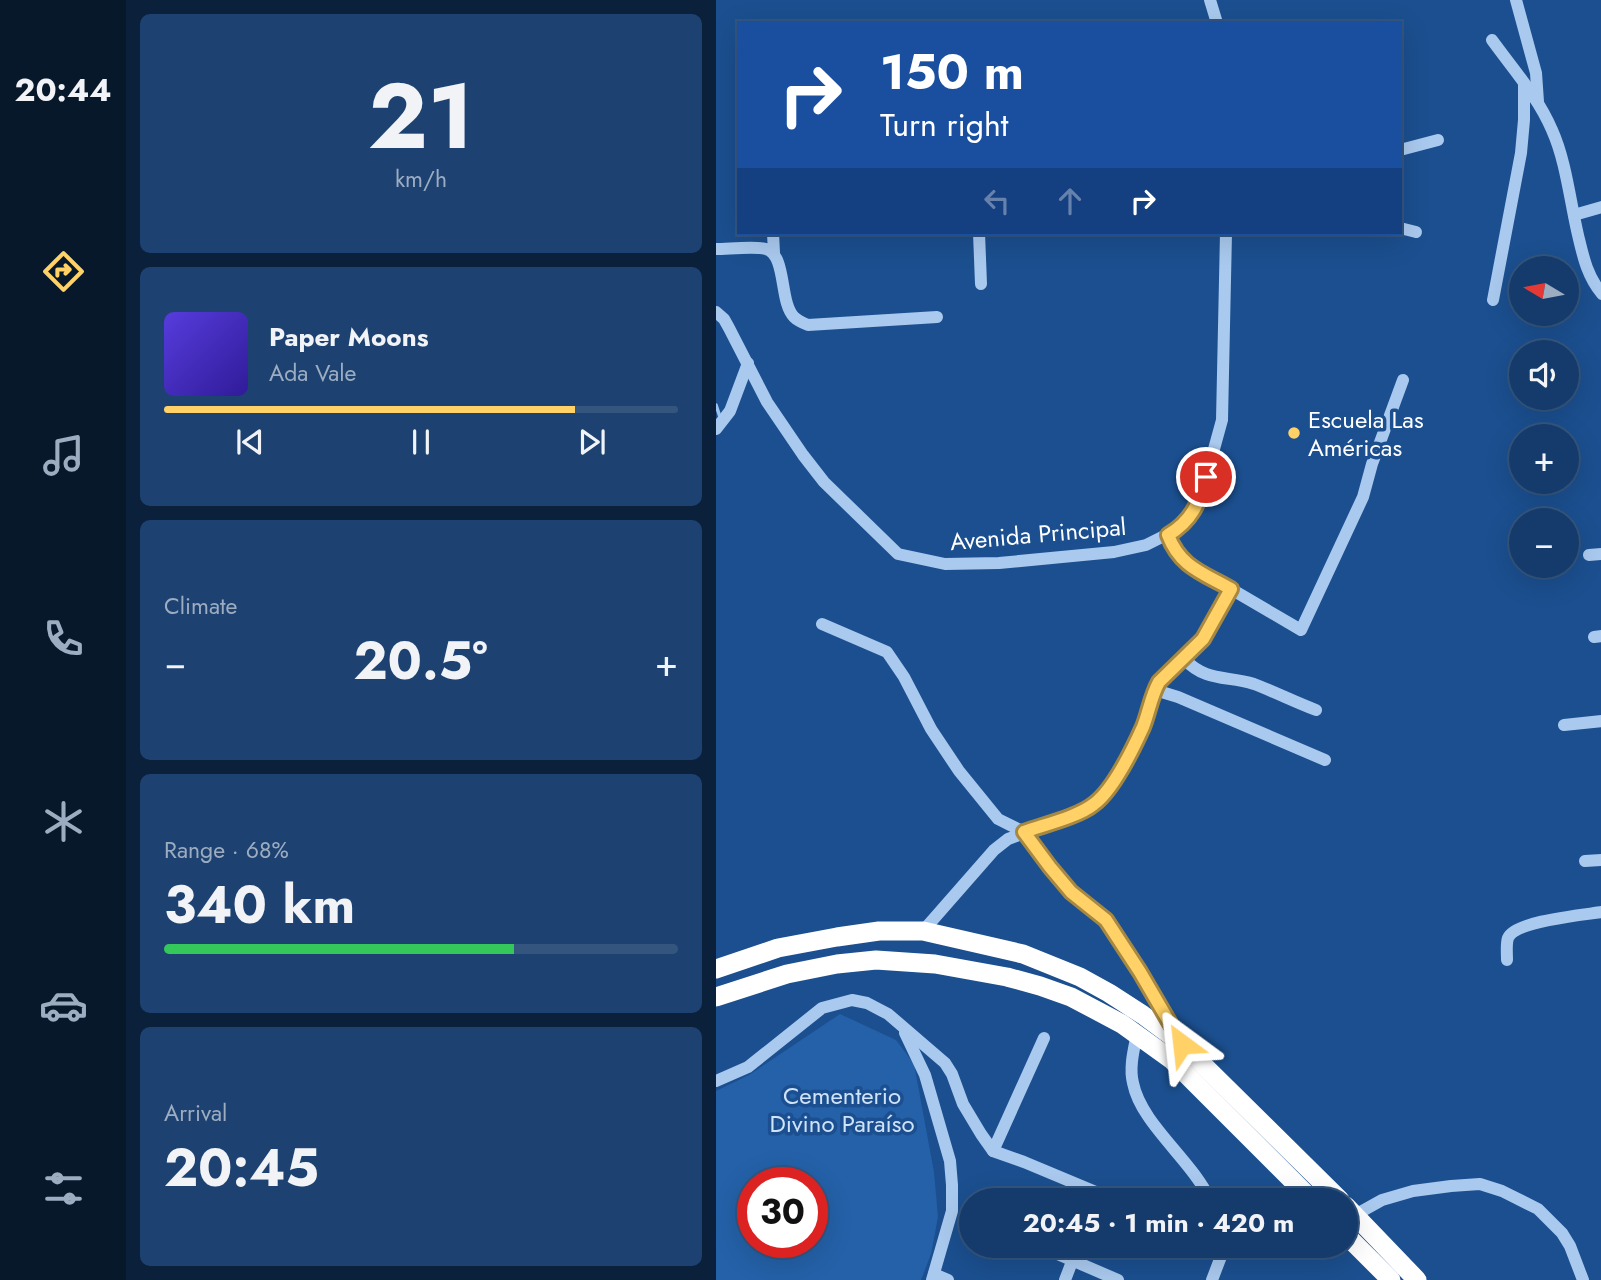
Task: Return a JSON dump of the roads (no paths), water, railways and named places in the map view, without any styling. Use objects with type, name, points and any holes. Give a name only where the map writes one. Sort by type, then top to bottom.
[{"type":"highway","points":[[716,970],[778,948],[879,931],[923,931],[1023,954],[1081,978],[1143,1014],[1182,1044],[1328,1188]]},
{"type":"highway","points":[[716,997],[787,974],[837,964],[876,960],[935,964],[1040,986],[1071,997],[1137,1034],[1172,1060],[1300,1188]]},
{"type":"highway","points":[[1358,1218],[1417,1280]]},
{"type":"highway","points":[[1358,1247],[1391,1280]]},
{"type":"street","points":[[1211,0],[1216,21]]},
{"type":"street","points":[[1516,0],[1536,73],[1538,103]]},
{"type":"street","points":[[1492,40],[1538,103],[1553,131],[1586,269],[1596,275],[1601,294]]},
{"type":"street","points":[[1493,300],[1521,153],[1524,84]]},
{"type":"street","points":[[1402,149],[1438,140]]},
{"type":"street","points":[[1574,215],[1601,207]]},
{"type":"street","points":[[1402,228],[1416,232]]},
{"type":"street","points":[[773,235],[774,253],[788,310],[796,319],[808,325],[937,317]]},
{"type":"street","points":[[979,235],[981,284]]},
{"type":"street","name":"Avenida Principal","points":[[716,312],[724,319],[767,402],[803,455],[831,489],[898,554],[945,564],[999,563],[1114,552],[1146,545],[1180,528],[1200,500],[1222,420],[1226,235]]},
{"type":"street","points":[[716,249],[765,248],[774,253]]},
{"type":"street","points":[[716,429],[730,411],[748,363]]},
{"type":"street","points":[[1168,535],[1184,562],[1301,630],[1364,497],[1372,464],[1403,380]]},
{"type":"street","points":[[923,931],[994,850],[1008,839],[1084,811],[1095,804],[1121,769],[1137,741],[1159,682],[1203,639],[1231,589]]},
{"type":"street","points":[[822,624],[887,652],[904,677],[931,729],[959,771],[998,819],[1024,832],[1071,892],[1106,920],[1182,1044]]},
{"type":"street","points":[[1183,658],[1212,677],[1252,683],[1316,710]]},
{"type":"street","points":[[1155,690],[1326,760]]},
{"type":"street","points":[[1564,725],[1601,721]]},
{"type":"street","points":[[1585,861],[1601,860]]},
{"type":"street","points":[[1507,960],[1508,938],[1521,926],[1601,912]]},
{"type":"street","points":[[716,1081],[748,1067],[822,1008],[852,1000],[867,1003],[888,1014],[945,1063],[963,1104],[993,1151],[1077,1188]]},
{"type":"street","points":[[901,1027],[925,1075],[950,1161],[952,1211],[933,1277],[948,1280]]},
{"type":"street","points":[[1137,1034],[1132,1057],[1132,1082],[1141,1106],[1205,1188]]},
{"type":"street","points":[[993,1151],[1044,1038]]},
{"type":"street","points":[[1358,1209],[1413,1191],[1480,1184],[1502,1191],[1538,1209],[1562,1233],[1583,1280]]},
{"type":"street","points":[[1068,1258],[1118,1280]]},
{"type":"street","points":[[1212,1280],[1219,1258]]},
{"type":"street","points":[[1065,1280],[1073,1260]]},
{"type":"waterway","points":[[716,405],[720,417]]},
{"type":"place","name":"Escuela Las Américas","points":[[1294,433]]},
{"type":"park label","name":"Cementerio Divino Paraíso","points":[[842,1109]]}]
